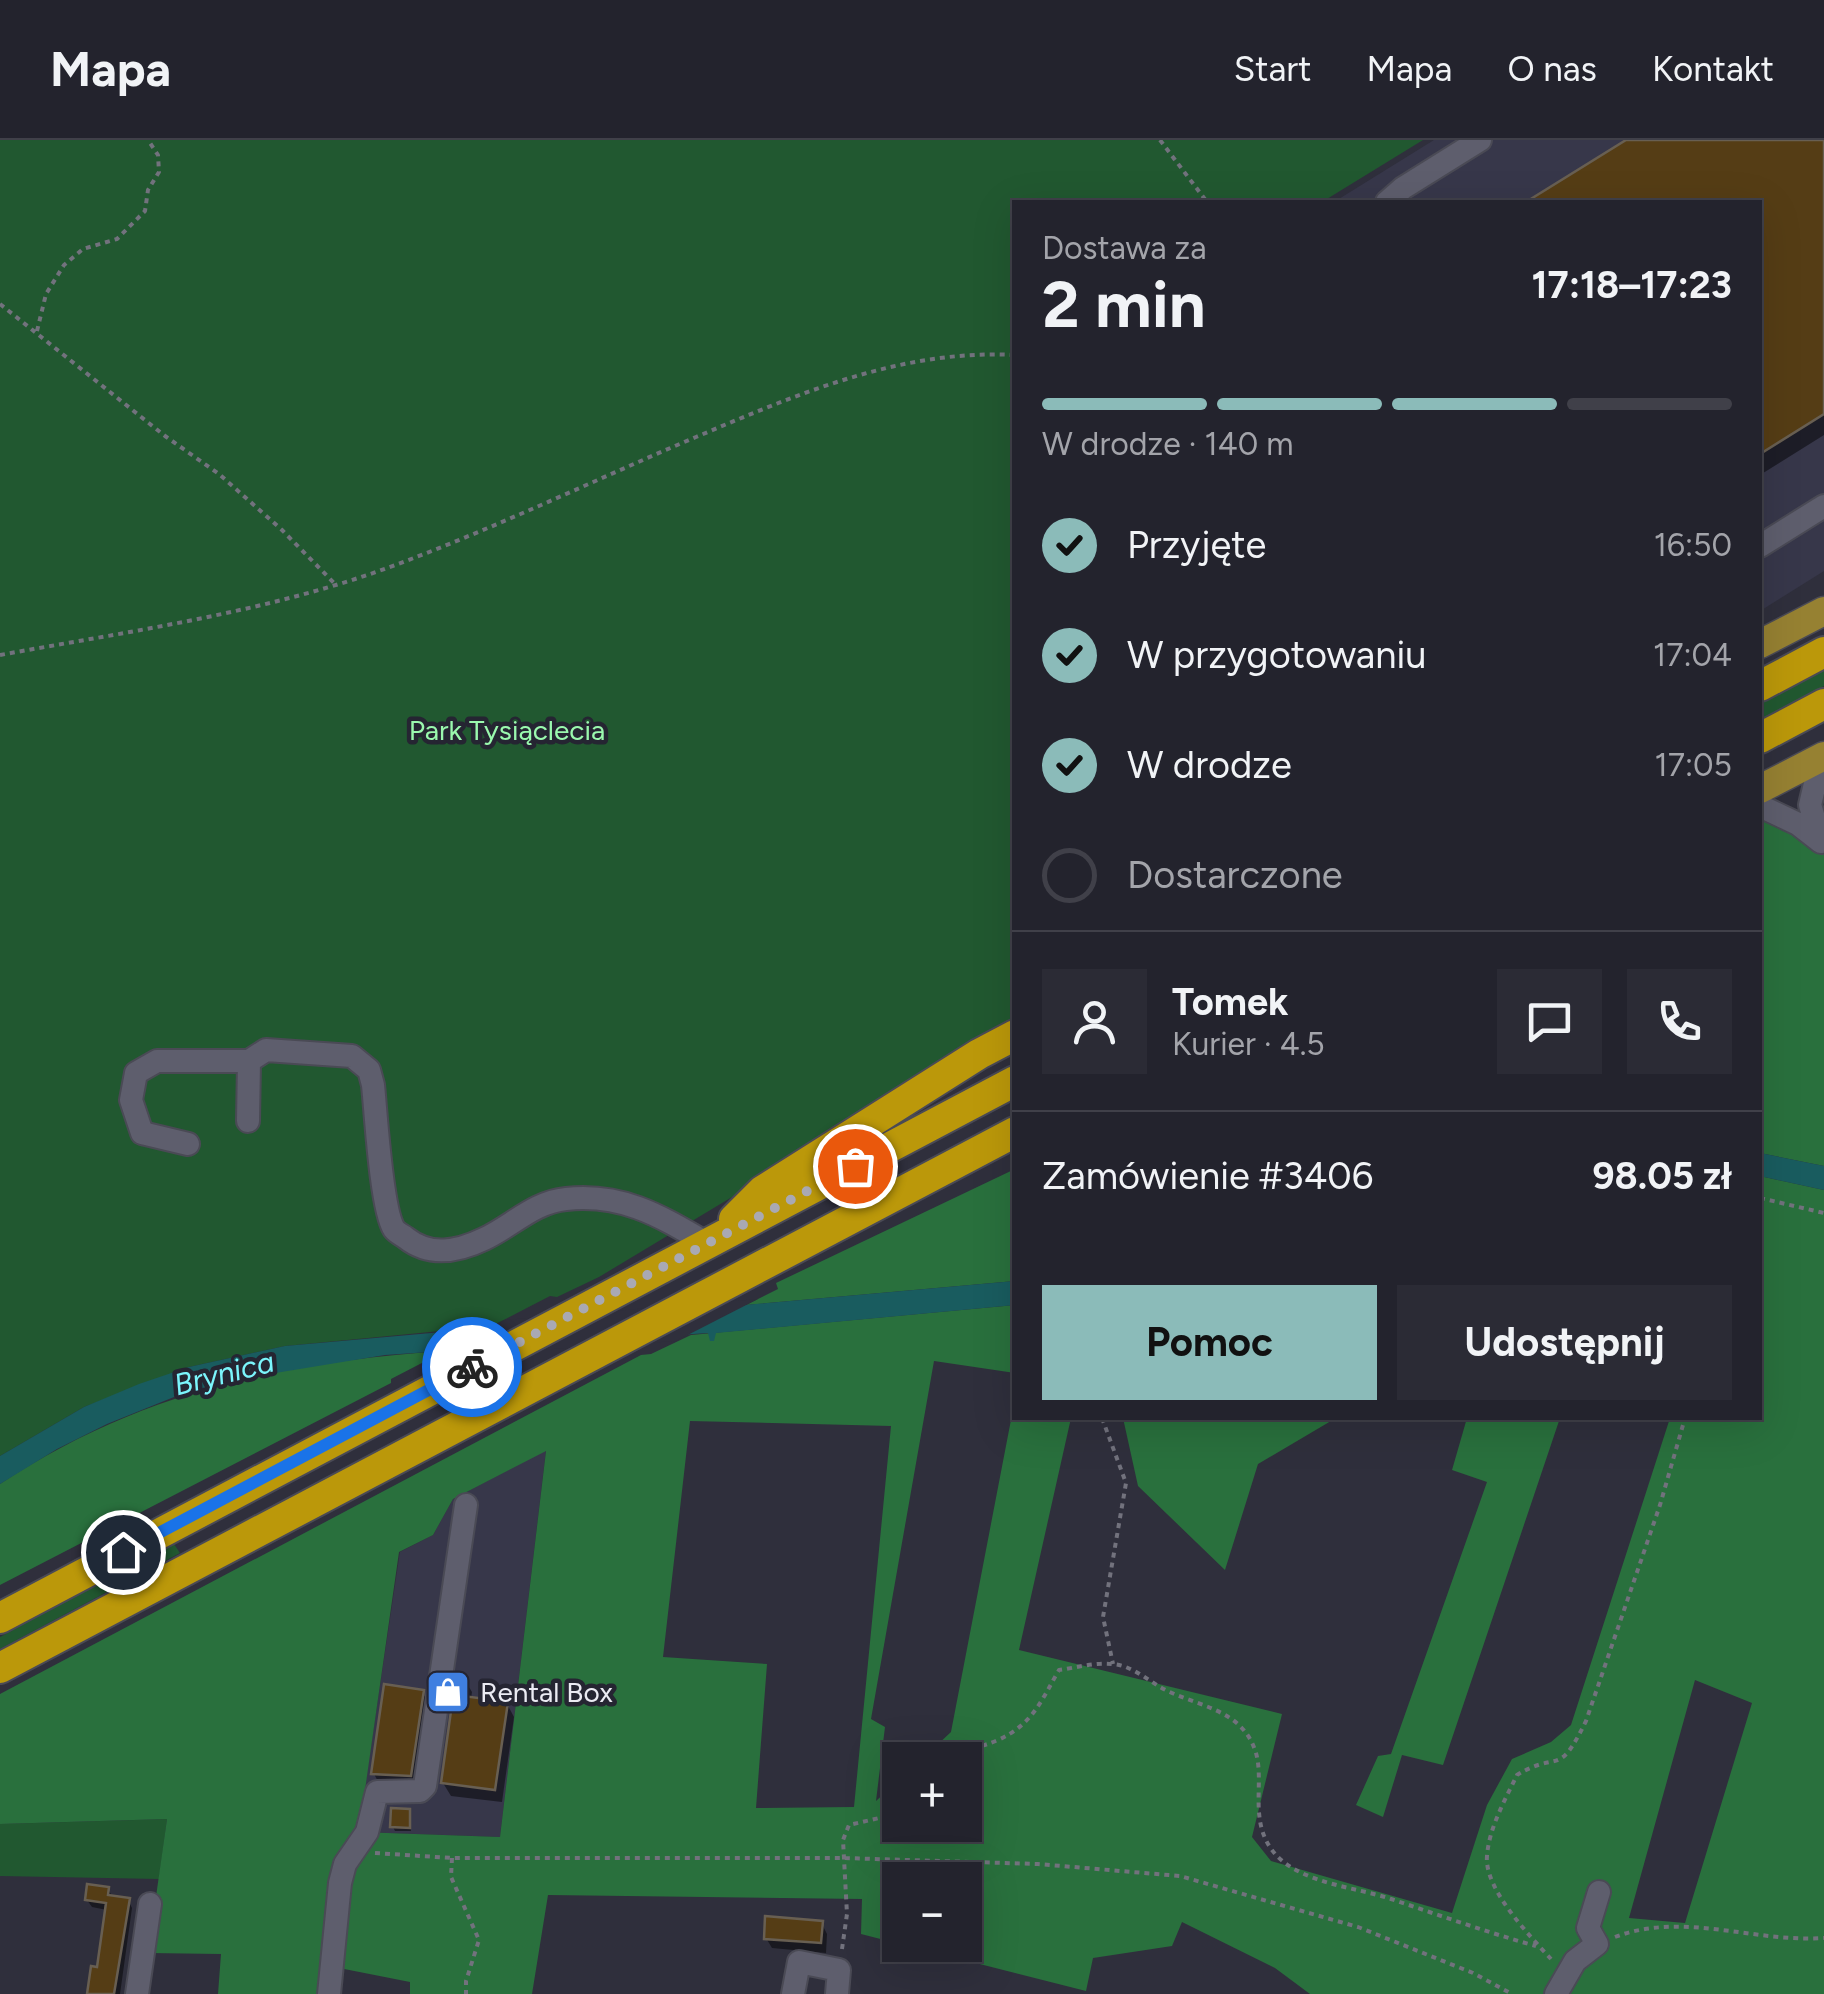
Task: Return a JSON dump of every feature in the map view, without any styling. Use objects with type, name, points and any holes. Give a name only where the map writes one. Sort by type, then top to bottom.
[{"type":"highway","points":[[1762,685],[1824,652]]},
{"type":"highway","points":[[1762,737],[1824,704]]},
{"type":"highway","points":[[708,1244],[762,1191],[1012,1036]]},
{"type":"highway","points":[[0,1618],[1012,1083]]},
{"type":"highway","points":[[0,1668],[1012,1136]]},
{"type":"main road","points":[[1762,643],[1824,611]]},
{"type":"main road","points":[[1762,788],[1823,757]]},
{"type":"street","points":[[1389,200],[1480,140]]},
{"type":"street","points":[[1762,545],[1824,506]]},
{"type":"street","points":[[1822,842],[1810,805],[1823,757]]},
{"type":"street","points":[[1762,807],[1798,824],[1822,842]]},
{"type":"street","points":[[188,1144],[142,1133],[132,1100],[136,1073],[157,1061],[249,1061],[266,1050],[352,1056],[369,1070],[384,1189],[394,1228],[422,1250],[445,1251],[484,1239],[521,1215],[562,1199],[594,1198],[639,1205],[708,1244]]},
{"type":"street","points":[[248,1121],[249,1061]]},
{"type":"street","points":[[328,1994],[340,1883],[345,1864],[367,1832],[377,1792],[420,1791],[425,1786],[466,1505]]},
{"type":"street","points":[[1556,1994],[1574,1961],[1597,1944],[1588,1928],[1599,1892]]},
{"type":"street","points":[[137,1994],[150,1904]]},
{"type":"street","points":[[793,1994],[799,1962],[838,1970],[838,1994]]},
{"type":"path","points":[[37,333],[46,294],[64,265],[84,249],[116,239],[145,211],[148,190],[159,172],[158,155],[148,140]]},
{"type":"path","points":[[1160,140],[1205,200]]},
{"type":"path","points":[[0,304],[164,436],[220,474],[300,546],[336,585]]},
{"type":"path","points":[[0,655],[288,600],[486,527],[800,393],[885,367],[966,356],[1012,355]]},
{"type":"path","points":[[1762,1198],[1824,1213]]},
{"type":"path","points":[[1103,1420],[1126,1483],[1104,1616],[1112,1664]]},
{"type":"path","points":[[982,1745],[1029,1722],[1059,1670],[1112,1664],[1140,1674],[1162,1688],[1226,1714],[1242,1728],[1256,1754],[1256,1798],[1264,1836],[1278,1856],[1304,1874],[1536,1946],[1493,1883],[1486,1859],[1489,1846],[1517,1776],[1526,1770],[1562,1762],[1572,1751],[1586,1721],[1684,1420]]},
{"type":"path","points":[[838,1970],[848,1914],[843,1840],[850,1825],[882,1817]]},
{"type":"path","points":[[356,1850],[452,1858],[843,1858],[1038,1864],[1180,1876],[1358,1927],[1473,1973],[1512,1994]]},
{"type":"path","points":[[452,1858],[451,1877],[479,1940],[466,1994]]},
{"type":"path","points":[[1597,1944],[1627,1932],[1671,1926],[1798,1940],[1824,1938]]},
{"type":"shaded area","points":[[1434,140],[1824,140],[1824,571],[1762,610],[1762,200],[1337,200]]},
{"type":"shaded area","name":"Rental Box","points":[[546,1450],[500,1837],[358,1832],[400,1552],[433,1535],[453,1499]]},
{"type":"green space","name":"Park Tysiąclecia","points":[[0,140],[1423,140],[1325,200],[1012,200],[1012,1029],[599,1277],[557,1297],[550,1296],[492,1326],[285,1346],[189,1367],[84,1407],[0,1456]]},
{"type":"green space","points":[[1824,669],[1824,686],[1762,719],[1762,702]]},
{"type":"green space","points":[[1762,819],[1800,835],[1824,854],[1824,1166],[1762,1153]]},
{"type":"green space","points":[[1012,1170],[1012,1281],[746,1305],[778,1289],[776,1283]]},
{"type":"green space","points":[[1762,1176],[1824,1190],[1824,1994],[1310,1994],[1275,1968],[1182,1922],[1172,1946],[1093,1958],[1086,1991],[972,1962],[982,1962],[982,1862],[882,1862],[882,1939],[861,1934],[862,1899],[548,1895],[532,1994],[410,1994],[410,1982],[324,1965],[321,1994],[218,1994],[221,1954],[148,1953],[167,1819],[0,1824],[0,1694],[641,1355],[691,1335],[1012,1305],[1012,1373],[934,1361],[871,1719],[885,1727],[876,1801],[882,1796],[882,1842],[982,1842],[982,1742],[940,1742],[951,1732],[1012,1415],[1012,1420],[1071,1420],[1019,1650],[1282,1714],[1252,1837],[1271,1861],[1452,1913],[1487,1805],[1512,1759],[1551,1742],[1571,1725],[1669,1420],[1762,1420]],"holes":[[[690,1421],[891,1426],[854,1807],[756,1808],[767,1664],[663,1657]],[[546,1451],[500,1837],[359,1832],[399,1552],[433,1535],[453,1499]],[[1695,1680],[1752,1703],[1685,1923],[1629,1918]]]},
{"type":"green space","points":[[445,1351],[391,1379],[391,1383],[0,1585],[0,1484],[52,1452],[159,1404],[213,1387],[326,1363]]},
{"type":"green space","points":[[1123,1420],[1333,1420],[1258,1464],[1225,1570],[1138,1486]]},
{"type":"green space","points":[[1466,1420],[1559,1420],[1443,1765],[1402,1755],[1383,1817],[1356,1805],[1378,1756],[1391,1754],[1487,1482],[1452,1470]]},
{"type":"green space","points":[[174,1544],[180,1553],[0,1649],[0,1637]]},
{"type":"green space","points":[[167,1819],[159,1879],[0,1876],[0,1824]]},
{"type":"water","points":[[1762,1153],[1824,1166],[1824,1190],[1762,1176]]},
{"type":"water","name":"Brynica","points":[[1012,1281],[1012,1305],[716,1333],[714,1341],[710,1341],[708,1333],[385,1355],[245,1378],[179,1395],[107,1424],[0,1484],[0,1456],[84,1407],[189,1367],[285,1346]]},
{"type":"pier","points":[[758,1299],[676,1341],[434,1357],[504,1320]]},
{"type":"building","points":[[1626,140],[1824,140],[1824,414],[1762,453],[1762,200],[1529,200]]},
{"type":"building","points":[[456,1675],[466,1677],[463,1696],[508,1702],[495,1790],[441,1783]]},
{"type":"building","points":[[384,1684],[424,1690],[411,1776],[371,1774]]},
{"type":"building","points":[[391,1808],[410,1809],[410,1828],[390,1827]]},
{"type":"building","points":[[87,1884],[109,1887],[108,1895],[130,1898],[114,1994],[87,1994],[91,1966],[97,1967],[106,1903],[85,1900]]},
{"type":"building","points":[[765,1916],[823,1921],[821,1943],[764,1939]]},
{"type":"way so far","points":[[472,1367],[855,1166]]},
{"type":"place","name":"Rental Box","points":[[448,1692]]},
{"type":"route","points":[[123,1552],[472,1367]]}]
